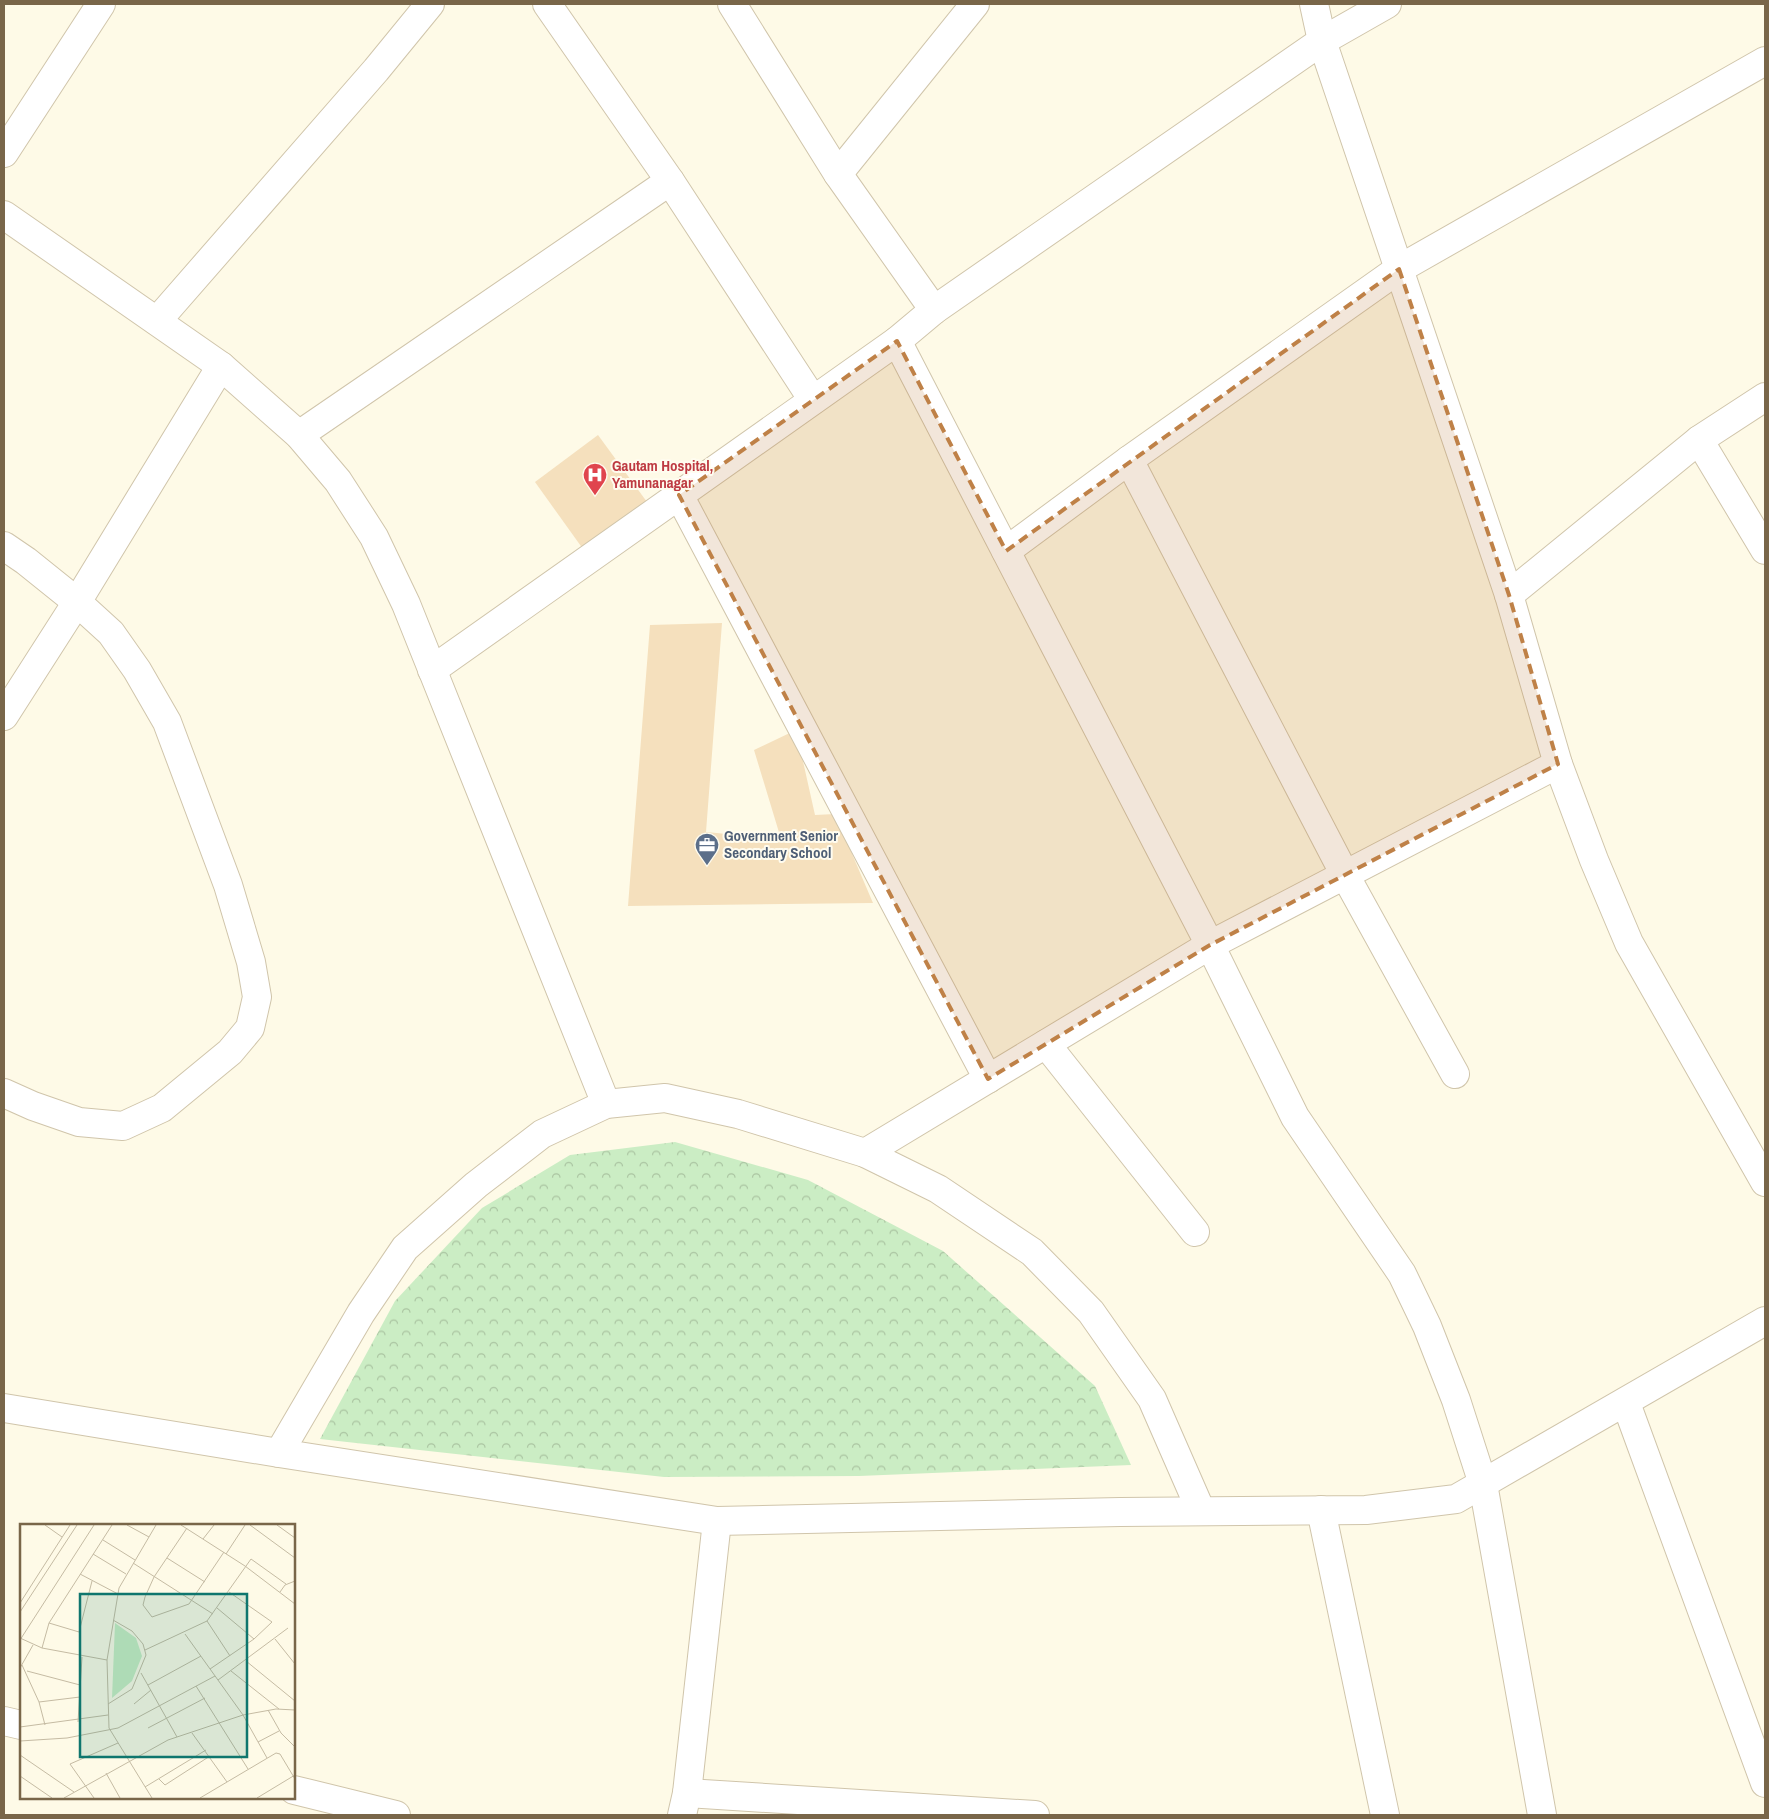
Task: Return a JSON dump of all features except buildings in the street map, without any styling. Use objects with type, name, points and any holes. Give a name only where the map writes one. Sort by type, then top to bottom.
[{"type":"street","points":[[4,153],[101,4]]},
{"type":"street","points":[[157,321],[376,70],[430,4]]},
{"type":"street","points":[[547,4],[670,180],[813,400]]},
{"type":"street","points":[[732,4],[838,174],[934,310]]},
{"type":"street","points":[[838,174],[975,4]]},
{"type":"street","points":[[1314,4],[1322,41],[1509,595],[1558,764],[1594,860],[1629,943],[1765,1182]]},
{"type":"street","points":[[432,670],[897,342],[934,310],[1322,41],[1387,4]]},
{"type":"street","points":[[1006,551],[1129,460],[1399,269],[1765,61]]},
{"type":"street","points":[[299,435],[670,180]]},
{"type":"street","points":[[4,215],[222,366],[299,435],[338,481],[374,537],[406,604],[606,1104]]},
{"type":"street","points":[[897,342],[1210,946],[1295,1117],[1402,1274],[1427,1326],[1456,1400],[1483,1484],[1542,1815]]},
{"type":"street","points":[[4,716],[77,602],[222,366]]},
{"type":"street","points":[[1509,595],[1699,440],[1765,398]]},
{"type":"street","points":[[1699,440],[1765,550]]},
{"type":"street","points":[[1129,460],[1345,875],[1454,1074]]},
{"type":"street","points":[[679,495],[988,1079]]},
{"type":"street","points":[[4,546],[77,602],[111,633],[167,722],[228,885],[251,962],[257,997],[250,1028],[230,1052],[162,1108],[123,1126],[80,1122],[33,1106],[4,1093]]},
{"type":"street","points":[[864,1153],[1210,946],[1558,764]]},
{"type":"street","points":[[1046,1044],[1195,1232]]},
{"type":"street","points":[[279,1453],[361,1313],[405,1248],[476,1185],[542,1134],[606,1104],[665,1098],[738,1114],[864,1153],[938,1189],[1032,1252],[1092,1312],[1152,1399],[1201,1511]]},
{"type":"street","points":[[4,1408],[717,1521],[1201,1511],[1366,1510],[1456,1499],[1765,1322]]},
{"type":"street","points":[[1626,1403],[1765,1783]]},
{"type":"street","points":[[1321,1510],[1385,1815]]},
{"type":"street","points":[[717,1521],[684,1804],[1035,1815]]},
{"type":"street","points":[[4,1721],[20,1725]]},
{"type":"street","points":[[295,1790],[396,1815]]},
{"type":"highlighted area","points":[[1399,269],[1509,595],[1558,764],[1210,945],[988,1079],[679,495],[897,341],[1006,551]]},
{"type":"green space","points":[[675,1142],[808,1180],[943,1251],[1095,1386],[1131,1465],[859,1476],[664,1477],[320,1439],[395,1301],[482,1208],[570,1155]]},
{"type":"place","name":"Gautam Hospital, Yamunanagar","points":[[595,496]]},
{"type":"place","name":"Government Senior Secondary School","points":[[707,866]]}]
